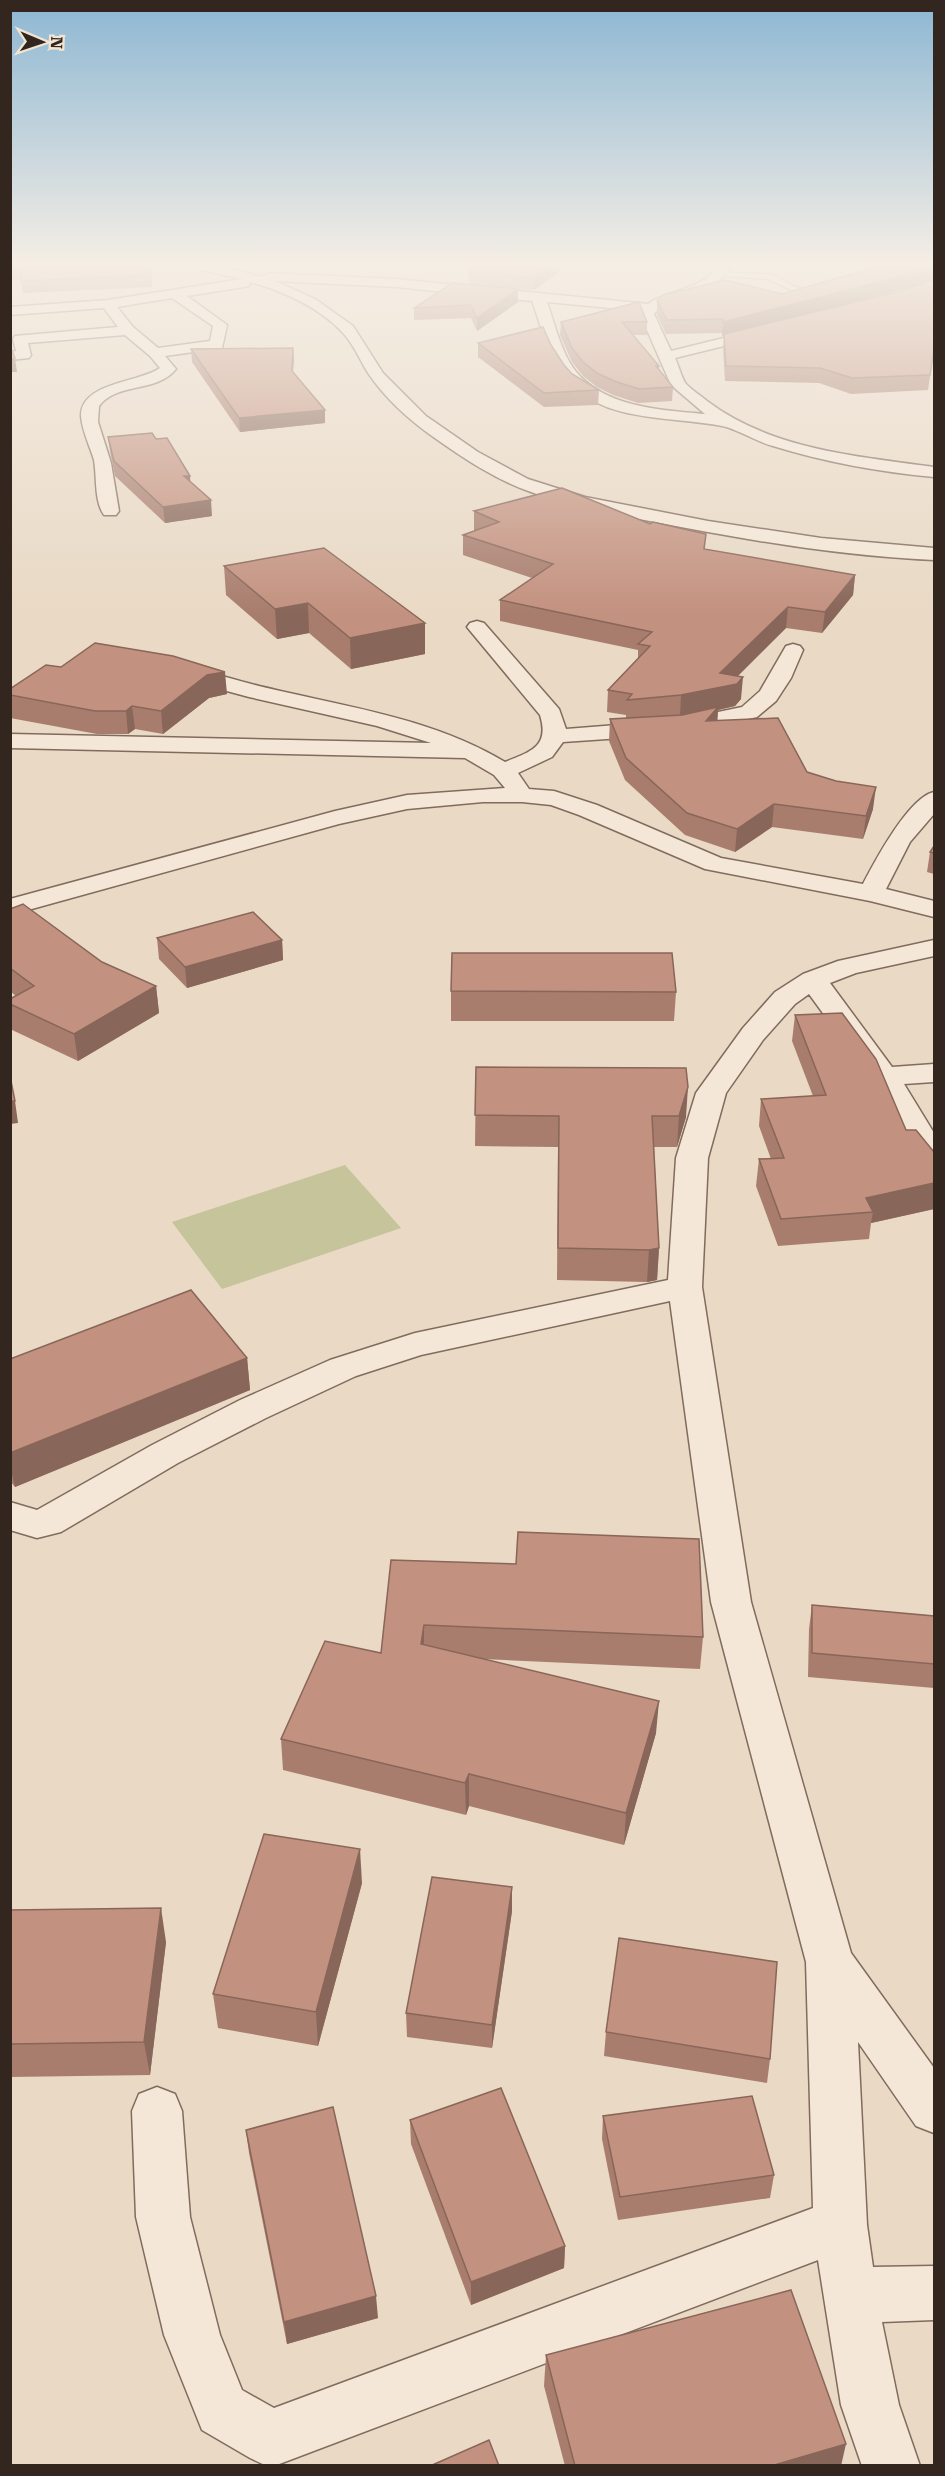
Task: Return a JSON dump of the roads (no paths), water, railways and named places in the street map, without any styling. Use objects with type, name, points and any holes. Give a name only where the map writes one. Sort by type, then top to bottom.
[{"type":"street","points":[[110,511],[102,457],[91,429],[88,411],[92,402],[105,392],[140,383]]},
{"type":"street","points":[[384,383],[397,397],[438,432],[508,476],[538,489],[628,511],[778,539],[934,554]]},
{"type":"street","points":[[580,383],[588,391],[633,409],[724,422]]},
{"type":"street","points":[[679,383],[702,406],[724,422],[758,437],[804,450],[893,467],[934,472]]},
{"type":"street","points":[[477,627],[551,714],[557,726],[557,736],[542,754],[504,771]]},
{"type":"street","points":[[557,736],[680,727],[749,712],[774,687],[793,650]]},
{"type":"street","points":[[165,667],[256,693],[380,720],[467,751],[504,771],[522,795]]},
{"type":"street","points":[[10,741],[467,751]]},
{"type":"street","points":[[10,907],[335,818],[406,802],[483,795],[522,795],[554,798],[588,810],[714,864],[871,893],[934,909]]},
{"type":"street","points":[[871,893],[899,840],[934,799]]},
{"type":"street","points":[[891,2466],[870,2405],[840,2225],[830,1962],[731,1602],[684,1287],[692,1158],[711,1093],[753,1034],[785,998],[813,980],[858,964],[934,948]]},
{"type":"street","points":[[813,980],[884,1076],[934,1156]]},
{"type":"street","points":[[884,1076],[934,1073]]},
{"type":"street","points":[[14,1522],[37,1524],[56,1518],[165,1454],[253,1409],[344,1368],[415,1345],[684,1287]]},
{"type":"street","points":[[830,1962],[934,2109]]},
{"type":"street","points":[[157,2111],[163,2217],[192,2335],[222,2410],[270,2438],[840,2225]]},
{"type":"street","points":[[850,2295],[934,2294]]}]
